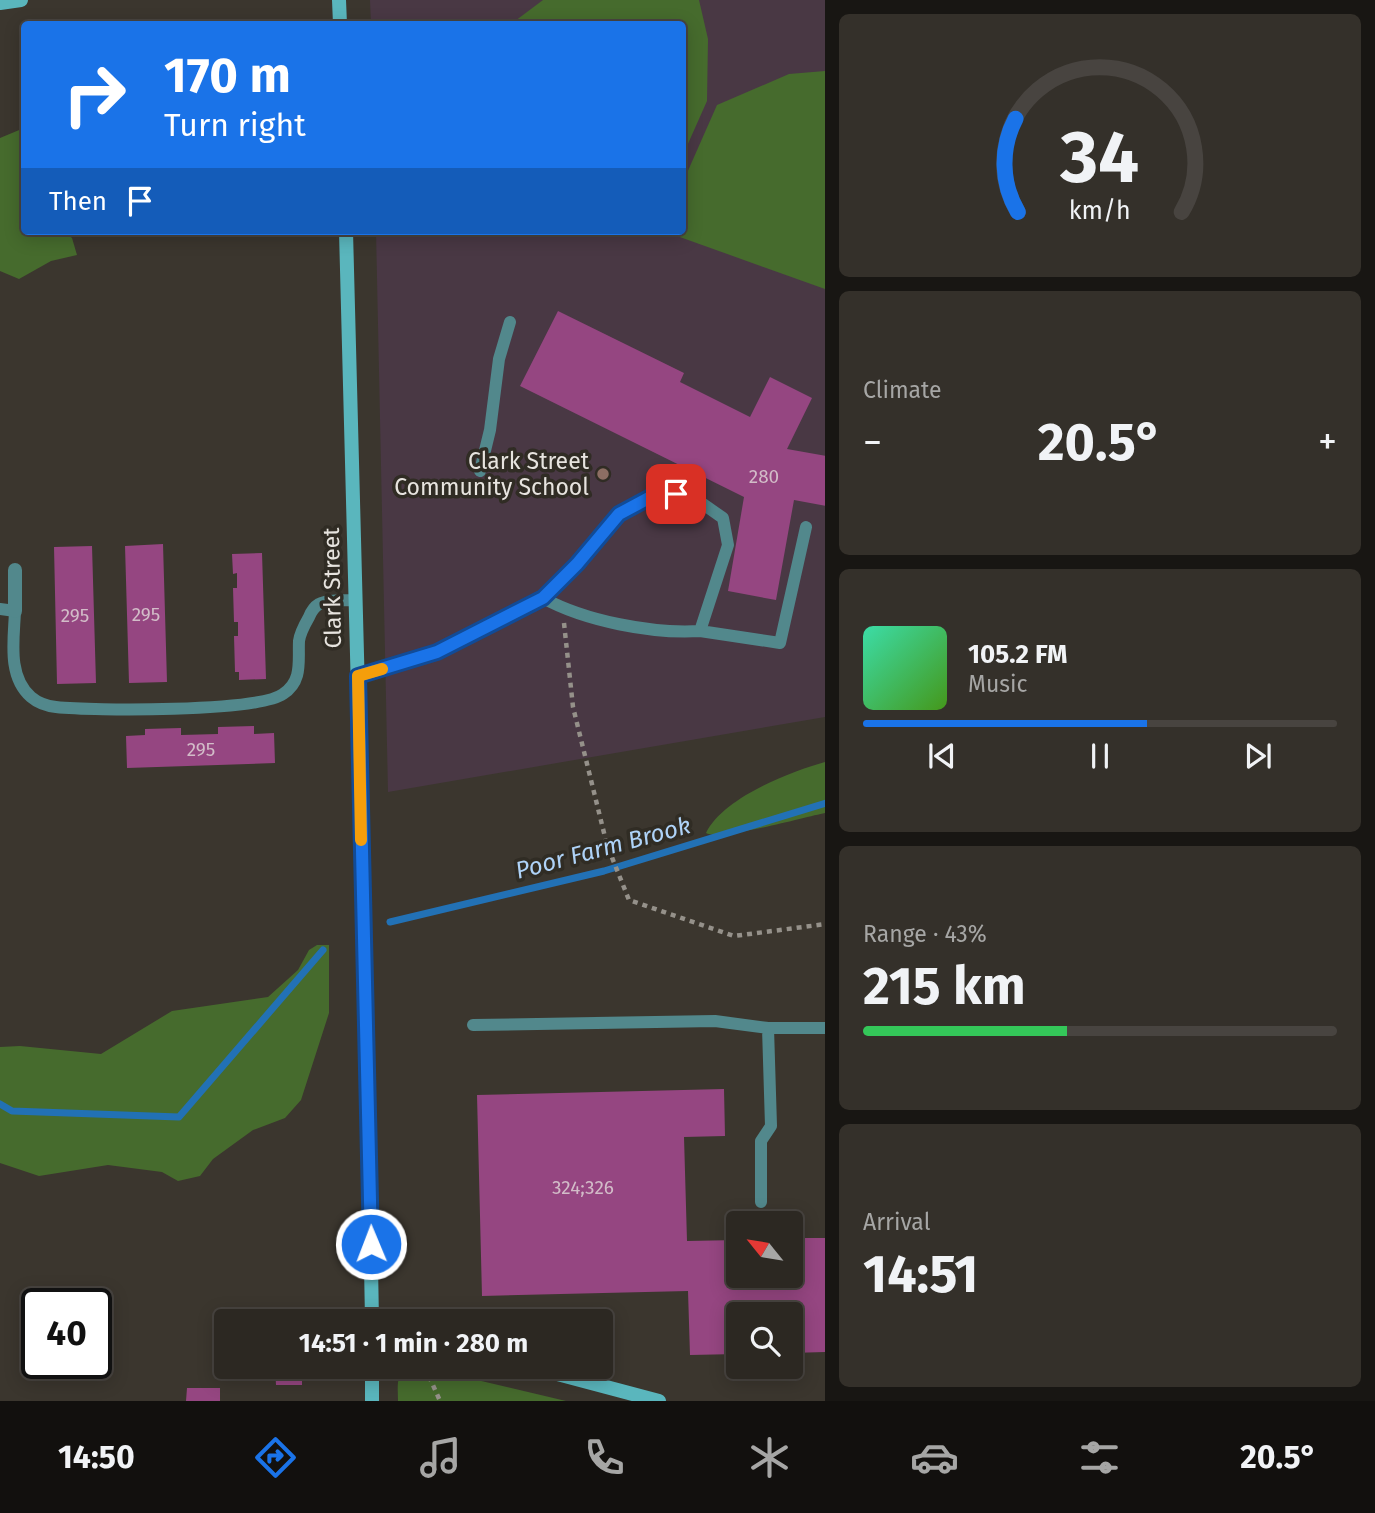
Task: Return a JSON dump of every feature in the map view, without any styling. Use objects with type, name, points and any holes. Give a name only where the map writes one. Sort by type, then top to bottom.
[{"type":"street","points":[[0,3],[21,0]]},
{"type":"street","points":[[339,0],[340,21]]},
{"type":"street","name":"Clark Street","points":[[346,235],[368,1039],[372,1309]]},
{"type":"street","points":[[7,610],[15,570]]},
{"type":"street","points":[[372,1379],[372,1401]]},
{"type":"street","points":[[576,1379],[659,1401]]},
{"type":"lane","points":[[480,471],[490,430],[499,359],[510,322]]},
{"type":"lane","points":[[358,676],[437,652],[543,598],[577,564],[619,514],[660,492],[693,497],[723,517],[728,545],[700,631]]},
{"type":"lane","points":[[543,598],[562,608],[610,621],[678,632],[700,631],[780,643],[806,527]]},
{"type":"lane","points":[[7,610],[19,681],[36,700],[57,707],[176,709],[253,703],[282,695],[295,681],[300,658],[299,639],[313,610],[317,605],[326,602],[355,600]]},
{"type":"lane","points":[[473,1025],[715,1021],[768,1028],[825,1028]]},
{"type":"lane","points":[[761,1202],[761,1141],[771,1126],[768,1028]]},
{"type":"path","points":[[562,608],[573,707],[607,845],[629,901],[734,936],[825,924]]},
{"type":"path","points":[[430,1379],[440,1401]]},
{"type":"shaded area","name":"Clark Street Community School","points":[[370,0],[825,0],[825,717],[388,792],[376,235],[686,235],[686,21],[371,21]]},
{"type":"green space","points":[[543,0],[699,0],[708,39],[707,101],[686,148],[686,21],[515,21]]},
{"type":"green space","points":[[825,71],[825,289],[674,235],[686,235],[686,175],[717,105],[789,74]]},
{"type":"green space","points":[[21,129],[21,235],[69,235],[77,255],[51,261],[19,279],[0,271],[0,138]]},
{"type":"green space","points":[[825,762],[825,813],[727,834],[706,833],[727,809],[758,788]]},
{"type":"green space","points":[[317,945],[329,945],[329,1013],[301,1100],[285,1118],[253,1130],[213,1159],[200,1176],[178,1181],[162,1172],[108,1165],[39,1176],[0,1163],[0,1047],[20,1046],[101,1054],[172,1011],[268,997],[298,970],[309,950]]},
{"type":"green space","points":[[399,1379],[473,1379],[566,1401],[398,1401]]},
{"type":"building","points":[[558,311],[684,373],[680,382],[750,417],[770,377],[812,398],[787,449],[825,456],[825,506],[794,500],[776,600],[728,591],[744,497],[520,386]]},
{"type":"building","points":[[163,544],[167,682],[129,683],[125,546]]},
{"type":"building","points":[[92,546],[96,683],[57,684],[54,547]]},
{"type":"building","points":[[262,553],[266,679],[239,680],[239,672],[235,672],[234,636],[238,636],[238,622],[234,622],[233,588],[237,588],[237,573],[233,574],[232,554]]},
{"type":"building","points":[[254,726],[254,734],[274,733],[275,763],[127,768],[126,736],[145,735],[145,729],[181,728],[181,735],[218,734],[218,727]]},
{"type":"building","points":[[724,1089],[725,1136],[684,1137],[687,1241],[726,1240],[726,1288],[803,1288],[803,1238],[825,1238],[825,1352],[803,1353],[803,1302],[726,1302],[726,1354],[690,1355],[688,1291],[482,1296],[477,1095]]},
{"type":"building","points":[[276,1379],[302,1379],[302,1385],[276,1385]]},
{"type":"building","points":[[187,1388],[220,1388],[220,1401],[186,1401]]},
{"type":"waterway","name":"Poor Farm Brook","points":[[390,922],[604,871],[825,803]]},
{"type":"waterway","name":"Poor Farm Brook","points":[[0,1104],[12,1111],[179,1117],[323,950]]},
{"type":"slow traffic","points":[[361,840],[358,676],[382,669]]},
{"type":"place","name":"Clark Street Community School","points":[[603,474]]},
{"type":"route","points":[[371,1244],[358,676],[437,652],[543,598],[577,564],[619,514],[660,492],[676,494]]}]
